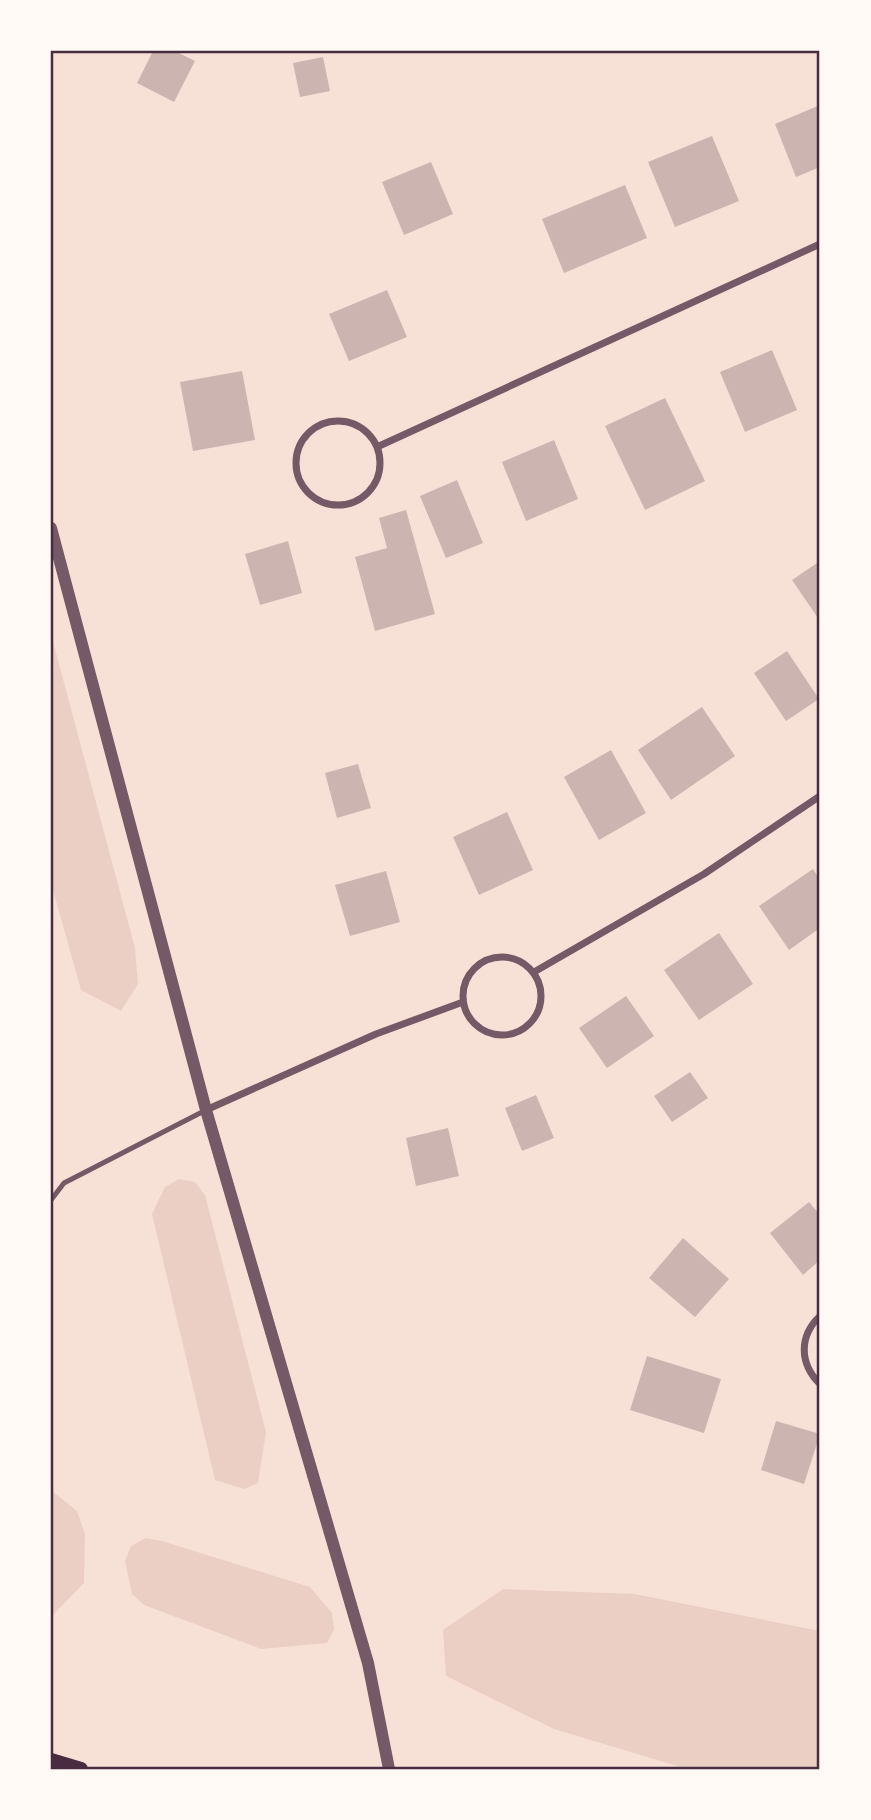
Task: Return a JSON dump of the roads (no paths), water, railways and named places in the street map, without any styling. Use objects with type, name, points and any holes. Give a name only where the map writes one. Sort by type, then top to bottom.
[{"type":"main road","points":[[51,1760],[81,1769]]},
{"type":"street","points":[[377,447],[820,244]]},
{"type":"street","points":[[332,421],[354,424],[372,437],[377,447],[380,468],[377,479],[372,489],[355,502],[333,505],[322,502],[305,489],[299,480],[296,469],[299,447],[304,438],[321,424],[332,421]]},
{"type":"street","points":[[51,528],[206,1110],[368,1663],[389,1769]]},
{"type":"street","points":[[534,972],[704,874],[820,796]]},
{"type":"street","points":[[512,958],[524,963],[534,972],[540,983],[540,1009],[534,1020],[524,1029],[512,1034],[486,1032],[475,1025],[467,1015],[463,1002],[463,989],[468,977],[475,967],[486,960],[512,958]]},
{"type":"street","points":[[206,1110],[376,1034],[463,1002]]},
{"type":"street","points":[[820,1316],[812,1325],[804,1345],[807,1367],[820,1384]]},
{"type":"lane","points":[[51,1200],[64,1184],[206,1110]]}]
